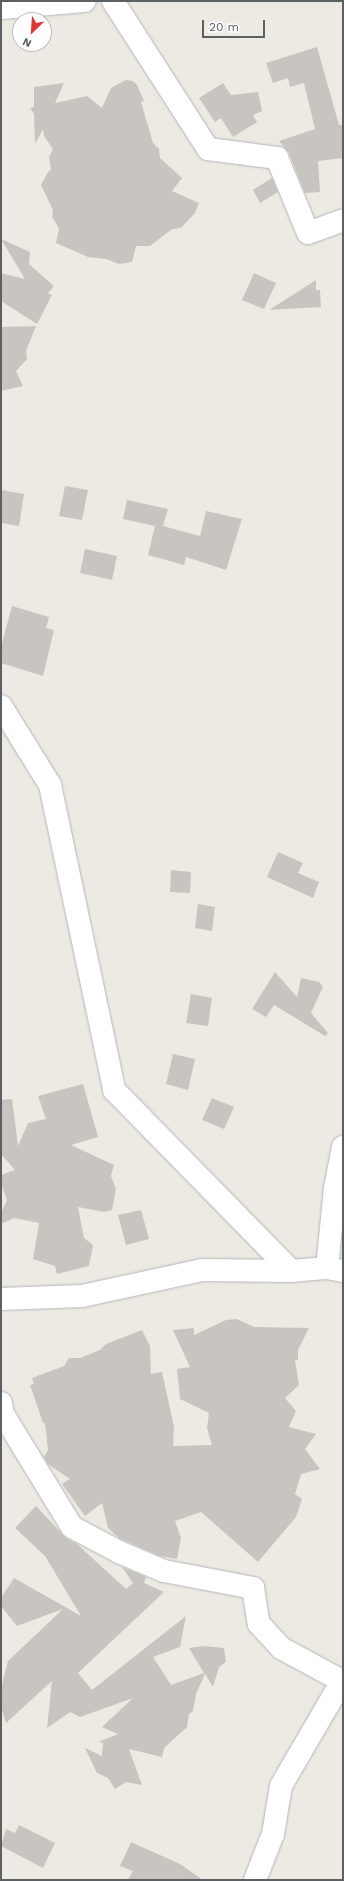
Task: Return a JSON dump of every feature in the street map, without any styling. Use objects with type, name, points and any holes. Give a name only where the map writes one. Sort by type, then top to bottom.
[{"type":"street","points":[[1,8],[85,1]]},
{"type":"street","points":[[113,1],[208,149],[277,158],[308,233],[343,220]]},
{"type":"street","points":[[1,706],[50,785],[114,1090],[180,1154],[290,1271]]},
{"type":"street","points":[[1,1299],[82,1296],[202,1270],[290,1271],[335,1269],[334,1188],[343,1146]]},
{"type":"street","points":[[1,1403],[3,1414],[72,1526],[119,1552],[164,1571],[253,1588],[259,1624],[277,1643],[342,1682],[281,1786],[273,1834],[255,1880]]},
{"type":"building","points":[[317,47],[339,125],[342,125],[343,158],[318,161],[320,192],[305,193],[289,153],[279,141],[315,129],[304,83],[290,87],[288,78],[273,83],[266,63]]},
{"type":"building","points":[[126,80],[133,81],[137,85],[144,101],[141,102],[153,143],[159,149],[160,158],[182,178],[172,191],[199,203],[195,213],[181,228],[172,229],[150,246],[136,246],[132,262],[119,264],[106,259],[88,257],[56,243],[59,228],[52,217],[53,210],[41,185],[48,172],[51,170],[49,157],[53,149],[44,136],[43,129],[35,144],[34,114],[30,108],[34,107],[34,87],[64,83],[55,103],[87,96],[102,108],[111,88]]},
{"type":"building","points":[[223,83],[231,95],[258,92],[262,111],[253,115],[257,122],[233,137],[221,118],[215,122],[199,98]]},
{"type":"building","points":[[272,178],[278,192],[260,203],[253,190]]},
{"type":"building","points":[[1,239],[30,252],[29,264],[54,286],[48,293],[52,295],[37,324],[1,301],[1,273],[25,279]]},
{"type":"building","points":[[254,273],[276,283],[264,309],[242,300]]},
{"type":"building","points":[[316,280],[316,290],[320,290],[321,307],[269,310]]},
{"type":"building","points":[[36,326],[26,351],[27,359],[16,371],[23,386],[1,391],[1,327]]},
{"type":"building","points":[[65,486],[88,490],[82,520],[59,516]]},
{"type":"building","points":[[1,490],[24,494],[19,526],[1,523]]},
{"type":"building","points":[[127,500],[168,509],[163,526],[200,536],[206,511],[242,519],[226,570],[186,557],[184,565],[148,555],[155,526],[123,519]]},
{"type":"building","points":[[85,549],[117,556],[112,580],[80,573]]},
{"type":"building","points":[[12,606],[49,617],[46,628],[54,630],[43,676],[1,663],[1,647]]},
{"type":"building","points":[[278,852],[303,863],[298,873],[319,882],[313,898],[267,877]]},
{"type":"building","points":[[171,870],[191,872],[190,893],[170,892]]},
{"type":"building","points":[[198,904],[215,907],[212,931],[195,928]]},
{"type":"building","points":[[275,972],[297,997],[301,978],[319,982],[323,987],[311,1013],[328,1033],[325,1036],[274,1005],[266,1017],[252,1009]]},
{"type":"building","points":[[191,994],[212,998],[208,1026],[186,1023]]},
{"type":"building","points":[[173,1054],[195,1059],[188,1090],[166,1084]]},
{"type":"building","points":[[83,1084],[98,1137],[71,1145],[114,1165],[111,1176],[116,1189],[112,1210],[104,1212],[78,1207],[84,1238],[93,1245],[89,1266],[57,1274],[55,1266],[33,1259],[39,1223],[14,1218],[1,1224],[1,1213],[7,1200],[1,1184],[1,1175],[15,1170],[1,1154],[1,1100],[12,1099],[18,1146],[28,1123],[46,1119],[38,1096]]},
{"type":"building","points":[[212,1098],[234,1107],[224,1129],[202,1120]]},
{"type":"building","points":[[141,1210],[149,1239],[126,1245],[118,1215]]},
{"type":"building","points":[[237,1319],[254,1327],[309,1328],[298,1350],[298,1360],[295,1360],[299,1385],[285,1398],[296,1411],[289,1427],[316,1434],[305,1449],[320,1469],[301,1474],[295,1494],[302,1499],[296,1517],[258,1562],[201,1512],[175,1521],[181,1538],[177,1559],[160,1556],[119,1538],[108,1528],[102,1503],[85,1516],[62,1484],[70,1479],[48,1464],[44,1457],[48,1450],[45,1423],[43,1423],[30,1385],[34,1384],[32,1378],[64,1366],[69,1358],[80,1358],[100,1350],[106,1344],[142,1330],[150,1346],[151,1374],[162,1372],[174,1427],[173,1446],[212,1445],[207,1428],[209,1413],[180,1399],[177,1369],[190,1367],[173,1330],[194,1328],[194,1335],[226,1320]]},
{"type":"building","points":[[36,1506],[66,1538],[77,1544],[126,1589],[133,1583],[122,1567],[146,1577],[144,1583],[164,1592],[78,1673],[92,1690],[186,1616],[180,1647],[153,1657],[171,1685],[204,1673],[189,1648],[204,1646],[224,1648],[226,1662],[219,1667],[213,1687],[205,1674],[196,1694],[193,1711],[189,1714],[187,1727],[164,1748],[162,1757],[129,1749],[142,1785],[126,1782],[115,1789],[108,1778],[97,1773],[85,1748],[102,1756],[103,1743],[98,1742],[118,1734],[102,1727],[133,1698],[80,1717],[70,1712],[47,1728],[52,1681],[6,1723],[1,1707],[1,1689],[8,1661],[63,1609],[17,1626],[1,1606],[1,1598],[14,1578],[81,1616],[45,1556],[15,1528]]},
{"type":"building","points":[[19,1825],[55,1843],[43,1868],[1,1846],[6,1829],[15,1833]]},
{"type":"building","points":[[131,1842],[180,1864],[203,1880],[128,1880],[133,1871],[120,1866]]}]
